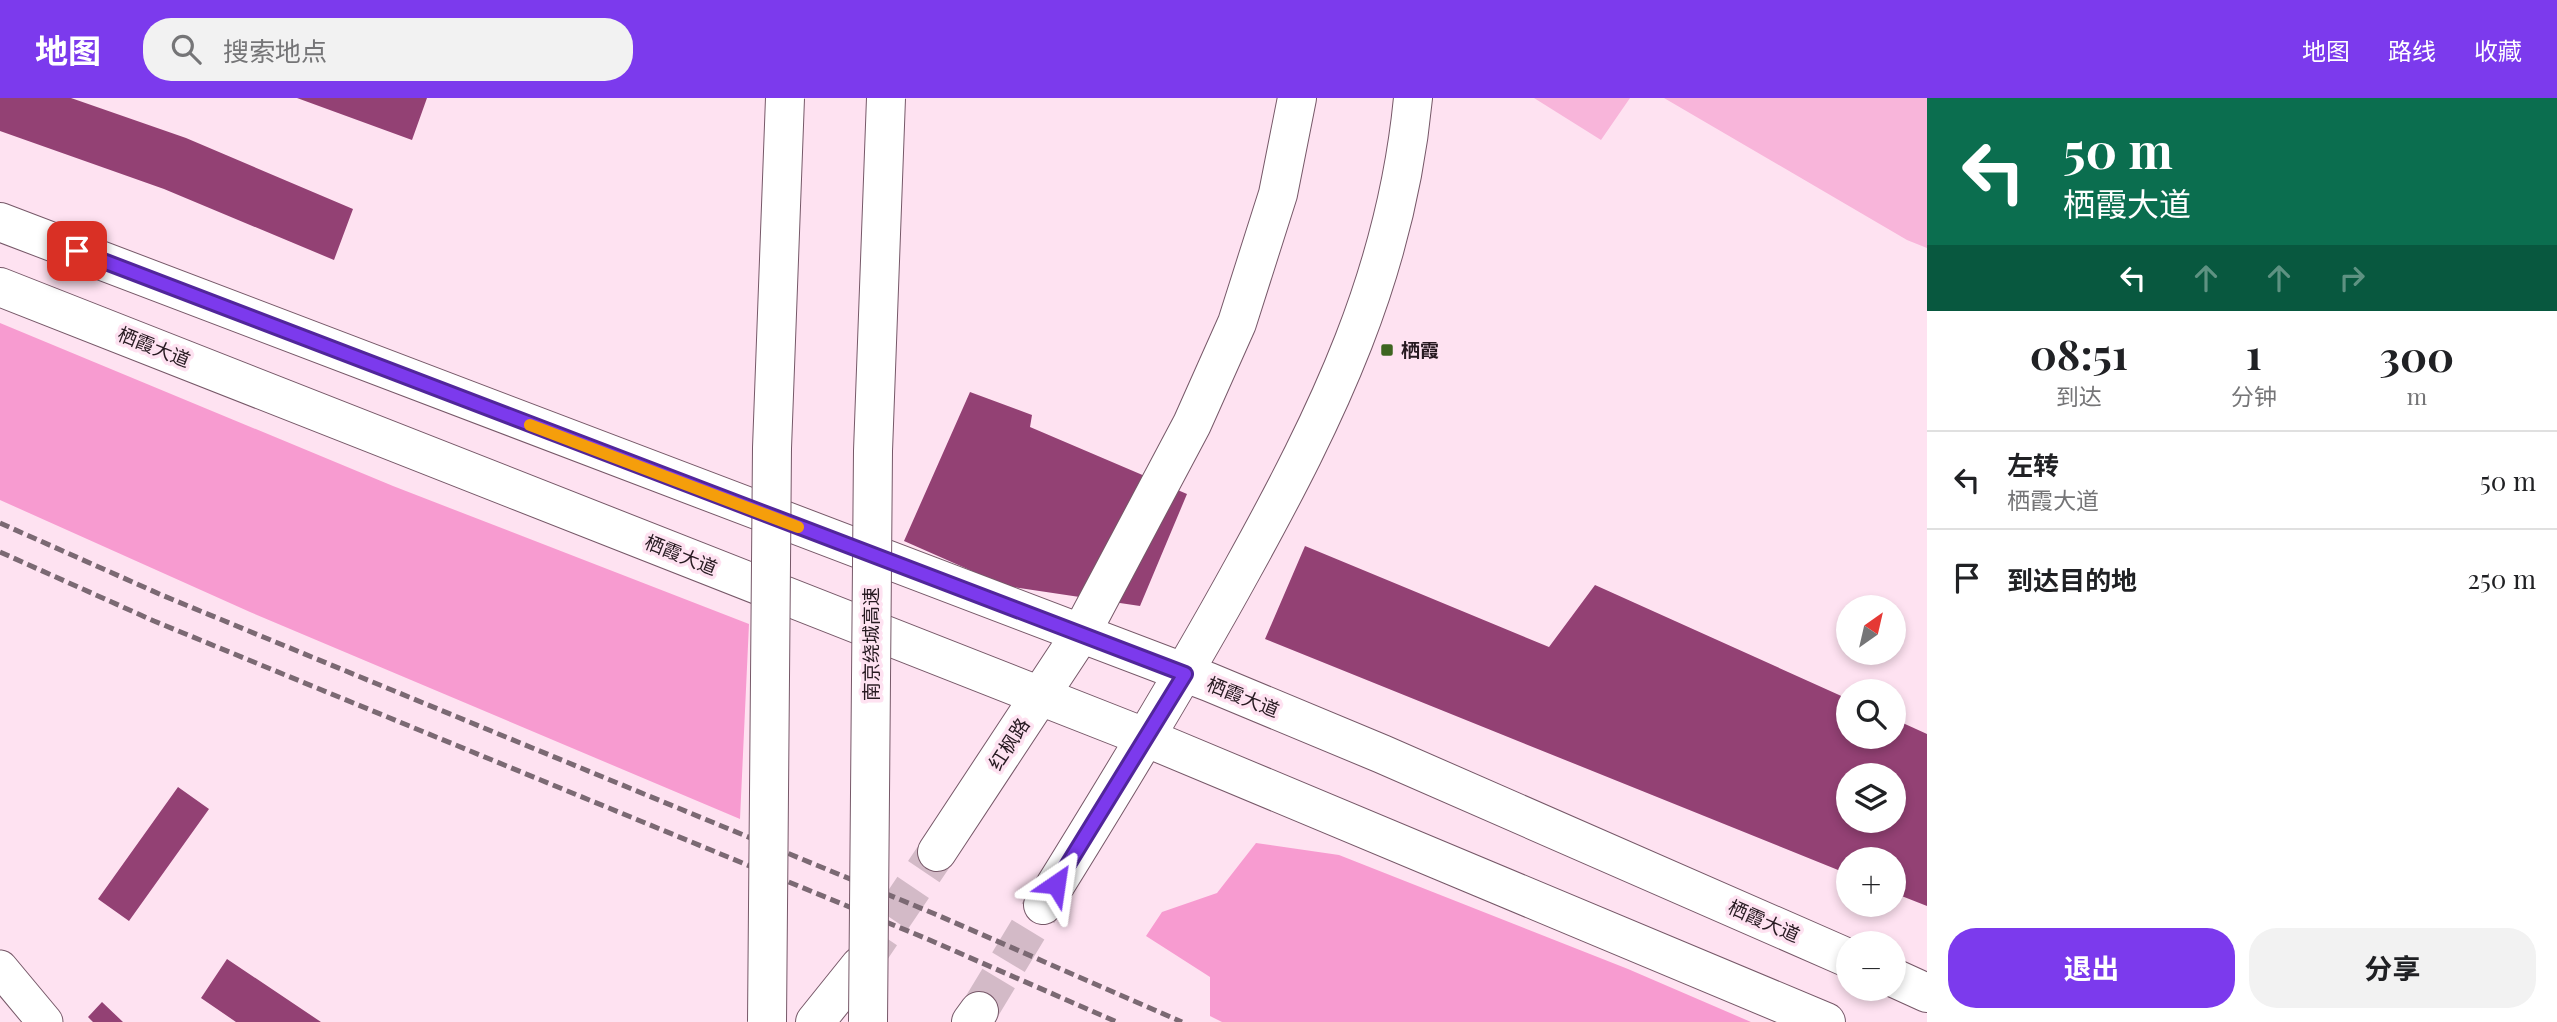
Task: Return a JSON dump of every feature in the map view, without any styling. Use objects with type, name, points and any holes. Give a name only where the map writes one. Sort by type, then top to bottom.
[{"type":"main road","points":[[767,1022],[772,448],[785,98]]},
{"type":"main road","name":"南京绕城高速","points":[[868,1022],[873,451],[886,98]]},
{"type":"main road","name":"红枫路","points":[[937,852],[1080,635],[1192,424],[1237,323],[1278,194],[1297,98]]},
{"type":"main road","points":[[1043,905],[1185,674],[1325,413],[1365,317],[1389,241],[1408,150],[1413,98]]},
{"type":"main road","name":"栖霞大道","points":[[0,222],[1185,674],[1382,754],[1836,953]]},
{"type":"main road","name":"栖霞大道","points":[[0,287],[1147,738],[1826,1022]]},
{"type":"main road","points":[[815,1022],[860,966]]},
{"type":"main road","points":[[1906,983],[1927,993]]},
{"type":"street","points":[[0,968],[45,1022]]},
{"type":"shaded area","points":[[1534,98],[1630,98],[1601,140]]},
{"type":"shaded area","points":[[1664,98],[1927,98],[1927,248],[1907,240]]},
{"type":"shaded area","points":[[0,323],[393,486],[749,624],[740,819],[250,612],[0,500]]},
{"type":"shaded area","points":[[1256,843],[1339,855],[1628,969],[1751,1022],[1222,1022],[1210,1016],[1210,977],[1146,936],[1162,912],[1217,893]]},
{"type":"building","points":[[0,98],[71,98],[186,138],[353,209],[334,260],[164,189],[0,131]]},
{"type":"building","points":[[297,98],[427,98],[412,140]]},
{"type":"building","points":[[970,392],[1032,415],[1030,427],[1187,494],[1140,606],[1006,586],[904,541]]},
{"type":"building","points":[[1305,546],[1549,647],[1595,585],[1836,694],[1836,749],[1906,749],[1906,724],[1927,734],[1927,906],[1906,898],[1906,847],[1836,847],[1836,869],[1265,639]]},
{"type":"building","points":[[178,787],[209,809],[129,921],[98,899]]},
{"type":"building","points":[[227,959],[321,1022],[236,1022],[201,998]]},
{"type":"building","points":[[102,1002],[123,1022],[93,1022],[88,1017]]},
{"type":"tunnel","points":[[860,966],[937,852]]},
{"type":"tunnel","points":[[979,1011],[1043,905]]},
{"type":"railway","points":[[0,523],[164,596],[935,914],[1182,1022]]},
{"type":"railway","points":[[0,552],[154,621],[925,938],[1117,1022]]},
{"type":"slow traffic","points":[[530,425],[798,527]]},
{"type":"place","name":"栖霞","points":[[1387,350]]},
{"type":"route","points":[[77,251],[1185,674],[1056,884]]}]
